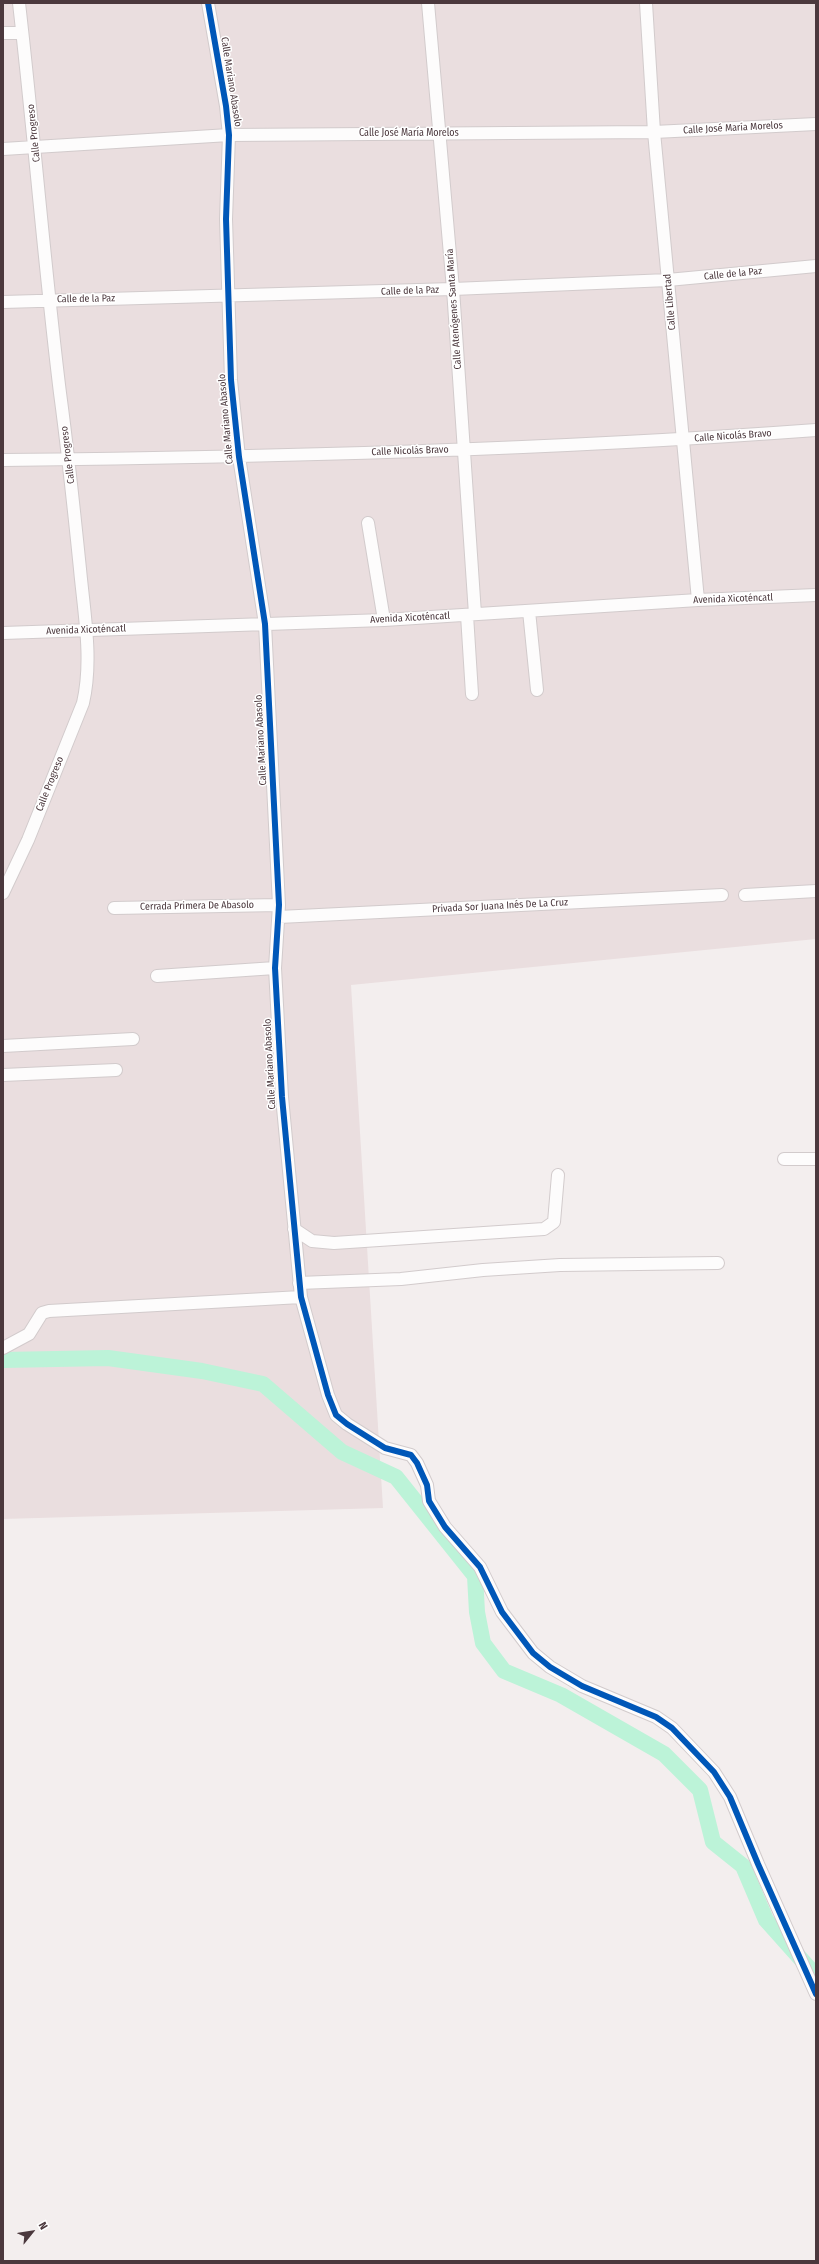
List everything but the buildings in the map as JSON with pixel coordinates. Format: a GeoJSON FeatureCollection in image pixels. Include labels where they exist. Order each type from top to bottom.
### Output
{"type":"FeatureCollection","features":[{"type":"Feature","properties":{"kind":"street","name":"Calle Progreso"},"geometry":{"type":"LineString","coordinates":[[3,893],[28,840],[83,703],[88,682],[86,630],[69,460],[49,300],[36,148],[19,3]]}},
{"type":"Feature","properties":{"kind":"street","name":"Calle Mariano Abasolo"},"geometry":{"type":"LineString","coordinates":[[208,3],[226,106],[229,135],[226,219],[231,380],[239,457],[265,624],[279,911],[275,968],[282,1097],[301,1297],[328,1395],[336,1415],[347,1424],[385,1448],[405,1452],[417,1463],[427,1485],[429,1501],[445,1527],[480,1567],[502,1612],[533,1653],[550,1667],[582,1686],[656,1717],[672,1728],[714,1772],[730,1797],[816,1994]]}},
{"type":"Feature","properties":{"kind":"street","name":"Calle Atenógenes Santa María"},"geometry":{"type":"LineString","coordinates":[[428,3],[453,289],[464,449],[471,615],[472,694]]}},
{"type":"Feature","properties":{"kind":"street","name":"Calle Libertad"},"geometry":{"type":"LineString","coordinates":[[646,3],[654,132],[698,600]]}},
{"type":"Feature","properties":{"kind":"street"},"geometry":{"type":"LineString","coordinates":[[3,33],[22,33]]}},
{"type":"Feature","properties":{"kind":"street","name":"Calle José María Morelos"},"geometry":{"type":"LineString","coordinates":[[3,149],[229,135],[654,132],[816,124]]}},
{"type":"Feature","properties":{"kind":"street","name":"Calle de la Paz"},"geometry":{"type":"LineString","coordinates":[[3,302],[453,289],[668,280],[816,266]]}},
{"type":"Feature","properties":{"kind":"street","name":"Calle Nicolás Bravo"},"geometry":{"type":"LineString","coordinates":[[3,460],[239,457],[464,449],[683,440],[816,430]]}},
{"type":"Feature","properties":{"kind":"street"},"geometry":{"type":"LineString","coordinates":[[368,523],[384,620]]}},
{"type":"Feature","properties":{"kind":"street","name":"Avenida Xicoténcatl"},"geometry":{"type":"LineString","coordinates":[[3,633],[384,620],[698,600],[816,595]]}},
{"type":"Feature","properties":{"kind":"street"},"geometry":{"type":"LineString","coordinates":[[528,611],[537,690]]}},
{"type":"Feature","properties":{"kind":"street"},"geometry":{"type":"LineString","coordinates":[[745,896],[816,891]]}},
{"type":"Feature","properties":{"kind":"street","name":"Privada Sor Juana Inés De La Cruz"},"geometry":{"type":"LineString","coordinates":[[279,911],[722,895]]}},
{"type":"Feature","properties":{"kind":"street","name":"Cerrada Primera De Abasolo"},"geometry":{"type":"LineString","coordinates":[[114,908],[279,911]]}},
{"type":"Feature","properties":{"kind":"street"},"geometry":{"type":"LineString","coordinates":[[157,976],[275,968]]}},
{"type":"Feature","properties":{"kind":"street"},"geometry":{"type":"LineString","coordinates":[[3,1046],[133,1039]]}},
{"type":"Feature","properties":{"kind":"street"},"geometry":{"type":"LineString","coordinates":[[3,1076],[116,1070]]}},
{"type":"Feature","properties":{"kind":"street"},"geometry":{"type":"LineString","coordinates":[[784,1159],[816,1159]]}},
{"type":"Feature","properties":{"kind":"street"},"geometry":{"type":"LineString","coordinates":[[294,1229],[312,1241],[334,1243],[544,1229],[554,1222],[558,1175]]}},
{"type":"Feature","properties":{"kind":"street"},"geometry":{"type":"LineString","coordinates":[[299,1283],[401,1279],[483,1270],[560,1265],[718,1263]]}},
{"type":"Feature","properties":{"kind":"street"},"geometry":{"type":"LineString","coordinates":[[3,1348],[29,1334],[42,1313],[49,1311],[301,1297]]}},
{"type":"Feature","properties":{"kind":"shaded area"},"geometry":{"type":"Polygon","coordinates":[[[3,3],[816,3],[816,939],[351,985],[383,1508],[3,1519],[3,3]]]}},
{"type":"Feature","properties":{"kind":"waterway"},"geometry":{"type":"LineString","coordinates":[[3,1360],[108,1358],[202,1371],[263,1384],[342,1452],[396,1477],[475,1576],[477,1612],[483,1643],[504,1671],[561,1695],[664,1754],[700,1790],[713,1842],[743,1866],[766,1920],[816,1976]]}},
{"type":"Feature","properties":{"kind":"cycle path"},"geometry":{"type":"LineString","coordinates":[[208,3],[226,106],[229,135],[226,219],[231,380],[239,457],[265,624],[279,905],[275,968],[282,1097],[301,1297],[328,1395],[336,1415],[347,1424],[385,1448],[411,1455],[417,1463],[427,1485],[429,1501],[445,1527],[480,1567],[502,1612],[533,1653],[550,1667],[582,1686],[656,1717],[672,1728],[714,1772],[730,1797],[816,1994]]}}]}
